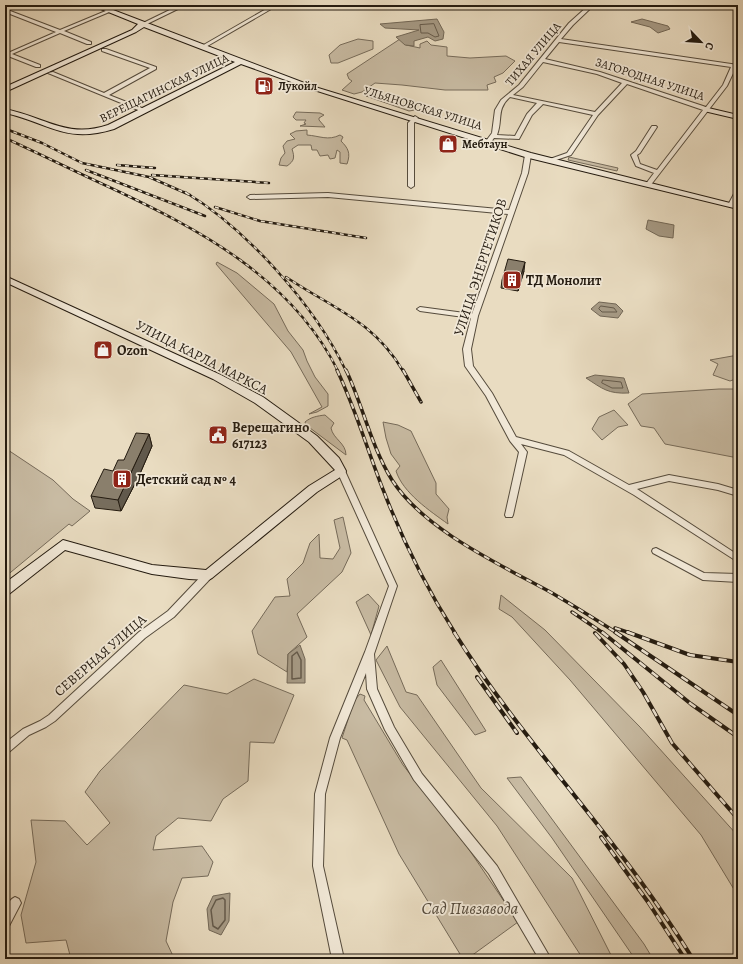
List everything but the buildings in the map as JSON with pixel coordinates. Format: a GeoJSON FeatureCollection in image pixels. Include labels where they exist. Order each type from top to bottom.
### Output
{"type":"FeatureCollection","features":[{"type":"Feature","properties":{"kind":"main road"},"geometry":{"type":"LineString","coordinates":[[94,5],[143,24]]}},
{"type":"Feature","properties":{"kind":"main road"},"geometry":{"type":"LineString","coordinates":[[5,90],[134,31],[143,24]]}},
{"type":"Feature","properties":{"kind":"main road","name":"УЛЬЯНОВСКАЯ УЛИЦА"},"geometry":{"type":"LineString","coordinates":[[143,24],[313,88],[492,139],[528,155],[734,206]]}},
{"type":"Feature","properties":{"kind":"main road","name":"ВЕРЕЩАГИНСКАЯ УЛИЦА"},"geometry":{"type":"LineString","coordinates":[[5,111],[27,116],[69,132],[88,135],[102,131],[144,111],[241,62]]}},
{"type":"Feature","properties":{"kind":"main road","name":"ЗАГОРОДНАЯ УЛИЦА"},"geometry":{"type":"LineString","coordinates":[[707,109],[738,117]]}},
{"type":"Feature","properties":{"kind":"main road","name":"УЛИЦА КАРЛА МАРКСА"},"geometry":{"type":"LineString","coordinates":[[5,279],[217,377],[252,396],[313,439],[330,455],[341,471]]}},
{"type":"Feature","properties":{"kind":"main road","name":"СЕВЕРНАЯ УЛИЦА"},"geometry":{"type":"LineString","coordinates":[[208,575],[312,489],[341,471]]}},
{"type":"Feature","properties":{"kind":"main road"},"geometry":{"type":"LineString","coordinates":[[5,590],[63,545],[141,568],[191,575],[208,575]]}},
{"type":"Feature","properties":{"kind":"street"},"geometry":{"type":"LineString","coordinates":[[5,8],[11,5]]}},
{"type":"Feature","properties":{"kind":"street"},"geometry":{"type":"LineString","coordinates":[[6,55],[124,5]]}},
{"type":"Feature","properties":{"kind":"street"},"geometry":{"type":"LineString","coordinates":[[143,24],[184,5]]}},
{"type":"Feature","properties":{"kind":"street"},"geometry":{"type":"LineString","coordinates":[[202,47],[276,5]]}},
{"type":"Feature","properties":{"kind":"street","name":"ТИХАЯ УЛИЦА"},"geometry":{"type":"LineString","coordinates":[[492,139],[498,110],[503,101],[511,96],[571,24],[592,5]]}},
{"type":"Feature","properties":{"kind":"street"},"geometry":{"type":"LineString","coordinates":[[728,5],[738,11]]}},
{"type":"Feature","properties":{"kind":"street"},"geometry":{"type":"LineString","coordinates":[[5,8],[89,43]]}},
{"type":"Feature","properties":{"kind":"street"},"geometry":{"type":"LineString","coordinates":[[134,31],[155,28]]}},
{"type":"Feature","properties":{"kind":"street"},"geometry":{"type":"LineString","coordinates":[[558,40],[736,66],[725,85],[648,185]]}},
{"type":"Feature","properties":{"kind":"street"},"geometry":{"type":"LineString","coordinates":[[104,50],[154,68],[106,94]]}},
{"type":"Feature","properties":{"kind":"street"},"geometry":{"type":"LineString","coordinates":[[6,55],[25,60],[38,66]]}},
{"type":"Feature","properties":{"kind":"street","name":"ЗАГОРОДНАЯ УЛИЦА"},"geometry":{"type":"LineString","coordinates":[[541,60],[598,73],[707,109]]}},
{"type":"Feature","properties":{"kind":"street"},"geometry":{"type":"LineString","coordinates":[[51,73],[106,94],[144,111]]}},
{"type":"Feature","properties":{"kind":"street"},"geometry":{"type":"LineString","coordinates":[[550,160],[569,154],[596,114],[625,83]]}},
{"type":"Feature","properties":{"kind":"street"},"geometry":{"type":"LineString","coordinates":[[511,96],[596,114]]}},
{"type":"Feature","properties":{"kind":"street"},"geometry":{"type":"LineString","coordinates":[[492,139],[517,138],[528,117],[536,106],[541,103]]}},
{"type":"Feature","properties":{"kind":"street"},"geometry":{"type":"LineString","coordinates":[[411,186],[411,123],[415,118]]}},
{"type":"Feature","properties":{"kind":"street"},"geometry":{"type":"LineString","coordinates":[[654,127],[638,152],[634,155],[638,165],[657,172]]}},
{"type":"Feature","properties":{"kind":"street","name":"УЛИЦА ЭНЕРГЕТИКОВ"},"geometry":{"type":"LineString","coordinates":[[509,515],[523,452],[513,439],[489,395],[469,366],[467,349],[475,316],[525,173],[528,155]]}},
{"type":"Feature","properties":{"kind":"street"},"geometry":{"type":"LineString","coordinates":[[734,206],[738,192]]}},
{"type":"Feature","properties":{"kind":"street"},"geometry":{"type":"LineString","coordinates":[[250,197],[328,195],[511,212]]}},
{"type":"Feature","properties":{"kind":"street"},"geometry":{"type":"LineString","coordinates":[[420,309],[475,316]]}},
{"type":"Feature","properties":{"kind":"street"},"geometry":{"type":"LineString","coordinates":[[513,439],[566,453],[628,488],[738,559]]}},
{"type":"Feature","properties":{"kind":"street","name":"УЛИЦА КАРЛА МАРКСА"},"geometry":{"type":"LineString","coordinates":[[341,471],[393,586],[370,652]]}},
{"type":"Feature","properties":{"kind":"street"},"geometry":{"type":"LineString","coordinates":[[628,488],[670,478],[718,486],[738,493]]}},
{"type":"Feature","properties":{"kind":"street"},"geometry":{"type":"LineString","coordinates":[[656,551],[704,576],[738,578]]}},
{"type":"Feature","properties":{"kind":"street","name":"СЕВЕРНАЯ УЛИЦА"},"geometry":{"type":"LineString","coordinates":[[5,749],[26,732],[52,718],[142,635],[171,614],[208,575]]}},
{"type":"Feature","properties":{"kind":"street"},"geometry":{"type":"LineString","coordinates":[[338,959],[318,866],[320,794],[335,738],[370,652]]}},
{"type":"Feature","properties":{"kind":"street"},"geometry":{"type":"LineString","coordinates":[[370,652],[372,688],[390,730],[418,777],[493,870],[545,959]]}},
{"type":"Feature","properties":{"kind":"street"},"geometry":{"type":"LineString","coordinates":[[5,922],[15,903]]}},
{"type":"Feature","properties":{"kind":"green space"},"geometry":{"type":"Polygon","coordinates":[[[358,39],[373,41],[373,49],[338,63],[331,63],[329,55],[340,45],[358,39]]]}},
{"type":"Feature","properties":{"kind":"green space"},"geometry":{"type":"Polygon","coordinates":[[[400,39],[406,45],[420,48],[420,44],[427,41],[431,45],[447,47],[447,56],[470,58],[506,56],[515,61],[503,73],[494,77],[496,82],[487,85],[488,90],[445,90],[375,83],[362,92],[354,94],[342,90],[352,81],[349,79],[347,74],[400,39]]]}},
{"type":"Feature","properties":{"kind":"green space"},"geometry":{"type":"Polygon","coordinates":[[[366,96],[376,96],[415,110],[409,111],[366,96]]]}},
{"type":"Feature","properties":{"kind":"green space"},"geometry":{"type":"Polygon","coordinates":[[[296,112],[320,113],[324,115],[319,118],[319,120],[325,127],[300,126],[306,124],[304,123],[306,120],[296,120],[293,117],[296,112]]]}},
{"type":"Feature","properties":{"kind":"green space"},"geometry":{"type":"Polygon","coordinates":[[[307,130],[307,135],[332,138],[340,135],[343,137],[341,141],[347,148],[349,154],[347,164],[340,163],[340,152],[337,150],[335,158],[330,159],[328,155],[320,156],[317,150],[312,150],[311,145],[298,145],[292,149],[294,157],[291,162],[287,166],[279,165],[281,158],[285,153],[283,146],[287,141],[295,139],[290,134],[296,131],[307,130]]]}},
{"type":"Feature","properties":{"kind":"green space"},"geometry":{"type":"Polygon","coordinates":[[[569,157],[618,168],[617,171],[568,160],[569,157]]]}},
{"type":"Feature","properties":{"kind":"green space"},"geometry":{"type":"Polygon","coordinates":[[[217,262],[237,273],[274,304],[288,331],[303,350],[315,377],[328,394],[328,406],[317,412],[309,414],[322,407],[291,352],[216,264],[217,262]]]}},
{"type":"Feature","properties":{"kind":"green space"},"geometry":{"type":"Polygon","coordinates":[[[738,355],[738,378],[730,381],[713,375],[718,364],[710,360],[738,355]]]}},
{"type":"Feature","properties":{"kind":"green space"},"geometry":{"type":"Polygon","coordinates":[[[738,389],[738,458],[665,444],[654,428],[641,426],[628,404],[642,394],[738,389]]]}},
{"type":"Feature","properties":{"kind":"green space"},"geometry":{"type":"Polygon","coordinates":[[[614,410],[628,425],[618,427],[602,440],[592,429],[599,417],[614,410]]]}},
{"type":"Feature","properties":{"kind":"green space"},"geometry":{"type":"Polygon","coordinates":[[[325,415],[334,423],[331,428],[332,432],[344,447],[346,455],[306,425],[305,422],[310,419],[325,415]]]}},
{"type":"Feature","properties":{"kind":"green space"},"geometry":{"type":"Polygon","coordinates":[[[383,422],[398,425],[411,431],[436,483],[436,494],[449,509],[447,517],[448,524],[418,501],[405,487],[396,471],[400,466],[391,454],[383,422]]]}},
{"type":"Feature","properties":{"kind":"green space"},"geometry":{"type":"Polygon","coordinates":[[[5,448],[53,480],[73,499],[90,511],[72,526],[69,524],[5,577],[5,448]]]}},
{"type":"Feature","properties":{"kind":"green space"},"geometry":{"type":"Polygon","coordinates":[[[343,517],[351,553],[342,572],[297,614],[307,637],[288,654],[287,672],[258,654],[252,631],[275,597],[290,596],[287,579],[303,563],[310,543],[319,534],[320,558],[333,559],[340,548],[334,520],[343,517]]]}},
{"type":"Feature","properties":{"kind":"green space"},"geometry":{"type":"Polygon","coordinates":[[[368,594],[379,606],[371,635],[356,602],[368,594]]]}},
{"type":"Feature","properties":{"kind":"green space"},"geometry":{"type":"Polygon","coordinates":[[[501,595],[545,630],[640,727],[738,836],[738,896],[701,835],[570,680],[512,617],[499,609],[501,595]]]}},
{"type":"Feature","properties":{"kind":"green space"},"geometry":{"type":"Polygon","coordinates":[[[387,646],[406,692],[417,695],[481,788],[572,878],[613,959],[583,959],[497,826],[400,707],[376,660],[387,646]]]}},
{"type":"Feature","properties":{"kind":"green space"},"geometry":{"type":"Polygon","coordinates":[[[441,660],[486,731],[475,735],[437,685],[433,667],[441,660]]]}},
{"type":"Feature","properties":{"kind":"green space"},"geometry":{"type":"Polygon","coordinates":[[[254,679],[294,695],[274,743],[250,742],[248,781],[223,799],[211,821],[178,818],[156,836],[153,850],[202,846],[213,862],[208,876],[182,878],[173,902],[166,941],[173,956],[172,959],[71,959],[66,940],[26,943],[21,915],[36,862],[31,820],[65,821],[87,845],[110,823],[85,792],[100,771],[184,685],[227,694],[254,679]]]}},
{"type":"Feature","properties":{"kind":"green space","name":"Сад Пивзавода"},"geometry":{"type":"Polygon","coordinates":[[[360,694],[365,696],[364,700],[403,765],[468,848],[518,922],[467,959],[463,959],[399,854],[347,740],[342,738],[354,701],[360,694]]]}},
{"type":"Feature","properties":{"kind":"green space"},"geometry":{"type":"Polygon","coordinates":[[[521,777],[644,944],[653,959],[635,959],[552,838],[507,778],[521,777]]]}},
{"type":"Feature","properties":{"kind":"water"},"geometry":{"type":"Polygon","coordinates":[[[437,19],[444,32],[443,39],[435,41],[428,37],[414,41],[414,46],[405,45],[396,37],[419,30],[385,28],[380,24],[437,19]]]}},
{"type":"Feature","properties":{"kind":"water"},"geometry":{"type":"Polygon","coordinates":[[[642,19],[668,26],[670,29],[658,33],[650,27],[631,22],[642,19]]]}},
{"type":"Feature","properties":{"kind":"water"},"geometry":{"type":"Polygon","coordinates":[[[648,220],[674,225],[673,238],[659,236],[646,229],[648,220]]]}},
{"type":"Feature","properties":{"kind":"water"},"geometry":{"type":"Polygon","coordinates":[[[599,302],[616,304],[623,311],[618,318],[600,316],[591,309],[599,302]]]}},
{"type":"Feature","properties":{"kind":"water"},"geometry":{"type":"Polygon","coordinates":[[[595,375],[624,378],[629,393],[611,392],[586,378],[595,375]]]}},
{"type":"Feature","properties":{"kind":"water"},"geometry":{"type":"Polygon","coordinates":[[[300,645],[305,659],[305,683],[287,683],[288,654],[300,645]]]}},
{"type":"Feature","properties":{"kind":"water"},"geometry":{"type":"Polygon","coordinates":[[[230,893],[229,921],[221,935],[209,930],[207,909],[213,896],[230,893]]]}},
{"type":"Feature","properties":{"kind":"railway"},"geometry":{"type":"LineString","coordinates":[[6,129],[42,143],[82,163],[149,177],[188,194]]}},
{"type":"Feature","properties":{"kind":"railway"},"geometry":{"type":"LineString","coordinates":[[5,138],[176,220],[209,239],[240,260],[269,283],[295,309],[319,338],[338,371]]}},
{"type":"Feature","properties":{"kind":"railway"},"geometry":{"type":"LineString","coordinates":[[117,165],[155,168]]}},
{"type":"Feature","properties":{"kind":"railway"},"geometry":{"type":"LineString","coordinates":[[86,170],[205,216]]}},
{"type":"Feature","properties":{"kind":"railway"},"geometry":{"type":"LineString","coordinates":[[152,175],[269,183]]}},
{"type":"Feature","properties":{"kind":"railway"},"geometry":{"type":"LineString","coordinates":[[188,194],[232,226],[277,271],[316,321],[333,346],[346,371]]}},
{"type":"Feature","properties":{"kind":"railway"},"geometry":{"type":"LineString","coordinates":[[215,207],[260,221],[366,238]]}},
{"type":"Feature","properties":{"kind":"railway"},"geometry":{"type":"LineString","coordinates":[[286,277],[350,316],[365,327],[379,339],[403,371]]}},
{"type":"Feature","properties":{"kind":"railway"},"geometry":{"type":"LineString","coordinates":[[337,370],[350,400],[399,529],[425,582],[455,633]]}},
{"type":"Feature","properties":{"kind":"railway"},"geometry":{"type":"LineString","coordinates":[[346,370],[378,454],[392,480],[406,498],[423,515],[465,545],[552,593],[617,633]]}},
{"type":"Feature","properties":{"kind":"railway"},"geometry":{"type":"LineString","coordinates":[[403,370],[421,402]]}},
{"type":"Feature","properties":{"kind":"railway"},"geometry":{"type":"LineString","coordinates":[[572,612],[603,633]]}},
{"type":"Feature","properties":{"kind":"railway"},"geometry":{"type":"LineString","coordinates":[[615,628],[627,632]]}},
{"type":"Feature","properties":{"kind":"railway"},"geometry":{"type":"LineString","coordinates":[[454,632],[475,664],[521,727],[639,879],[693,959]]}},
{"type":"Feature","properties":{"kind":"railway"},"geometry":{"type":"LineString","coordinates":[[602,632],[691,704],[738,737]]}},
{"type":"Feature","properties":{"kind":"railway"},"geometry":{"type":"LineString","coordinates":[[615,632],[738,715]]}},
{"type":"Feature","properties":{"kind":"railway"},"geometry":{"type":"LineString","coordinates":[[627,632],[690,655],[738,662]]}},
{"type":"Feature","properties":{"kind":"railway"},"geometry":{"type":"LineString","coordinates":[[595,633],[624,664],[643,692],[672,743],[738,819]]}},
{"type":"Feature","properties":{"kind":"railway"},"geometry":{"type":"LineString","coordinates":[[477,677],[517,733]]}},
{"type":"Feature","properties":{"kind":"railway"},"geometry":{"type":"LineString","coordinates":[[601,837],[648,902],[685,959]]}},
{"type":"Feature","properties":{"kind":"place","name":"Лукойл"},"geometry":{"type":"Point","coordinates":[264,86]}},
{"type":"Feature","properties":{"kind":"place","name":"Мебтаун"},"geometry":{"type":"Point","coordinates":[448,144]}},
{"type":"Feature","properties":{"kind":"place","name":"ТД Монолит"},"geometry":{"type":"Point","coordinates":[512,280]}},
{"type":"Feature","properties":{"kind":"place","name":"Ozon"},"geometry":{"type":"Point","coordinates":[103,350]}},
{"type":"Feature","properties":{"kind":"place","name":"Верещагино 617123"},"geometry":{"type":"Point","coordinates":[218,435]}},
{"type":"Feature","properties":{"kind":"place","name":"Детский сад № 4"},"geometry":{"type":"Point","coordinates":[122,479]}}]}
